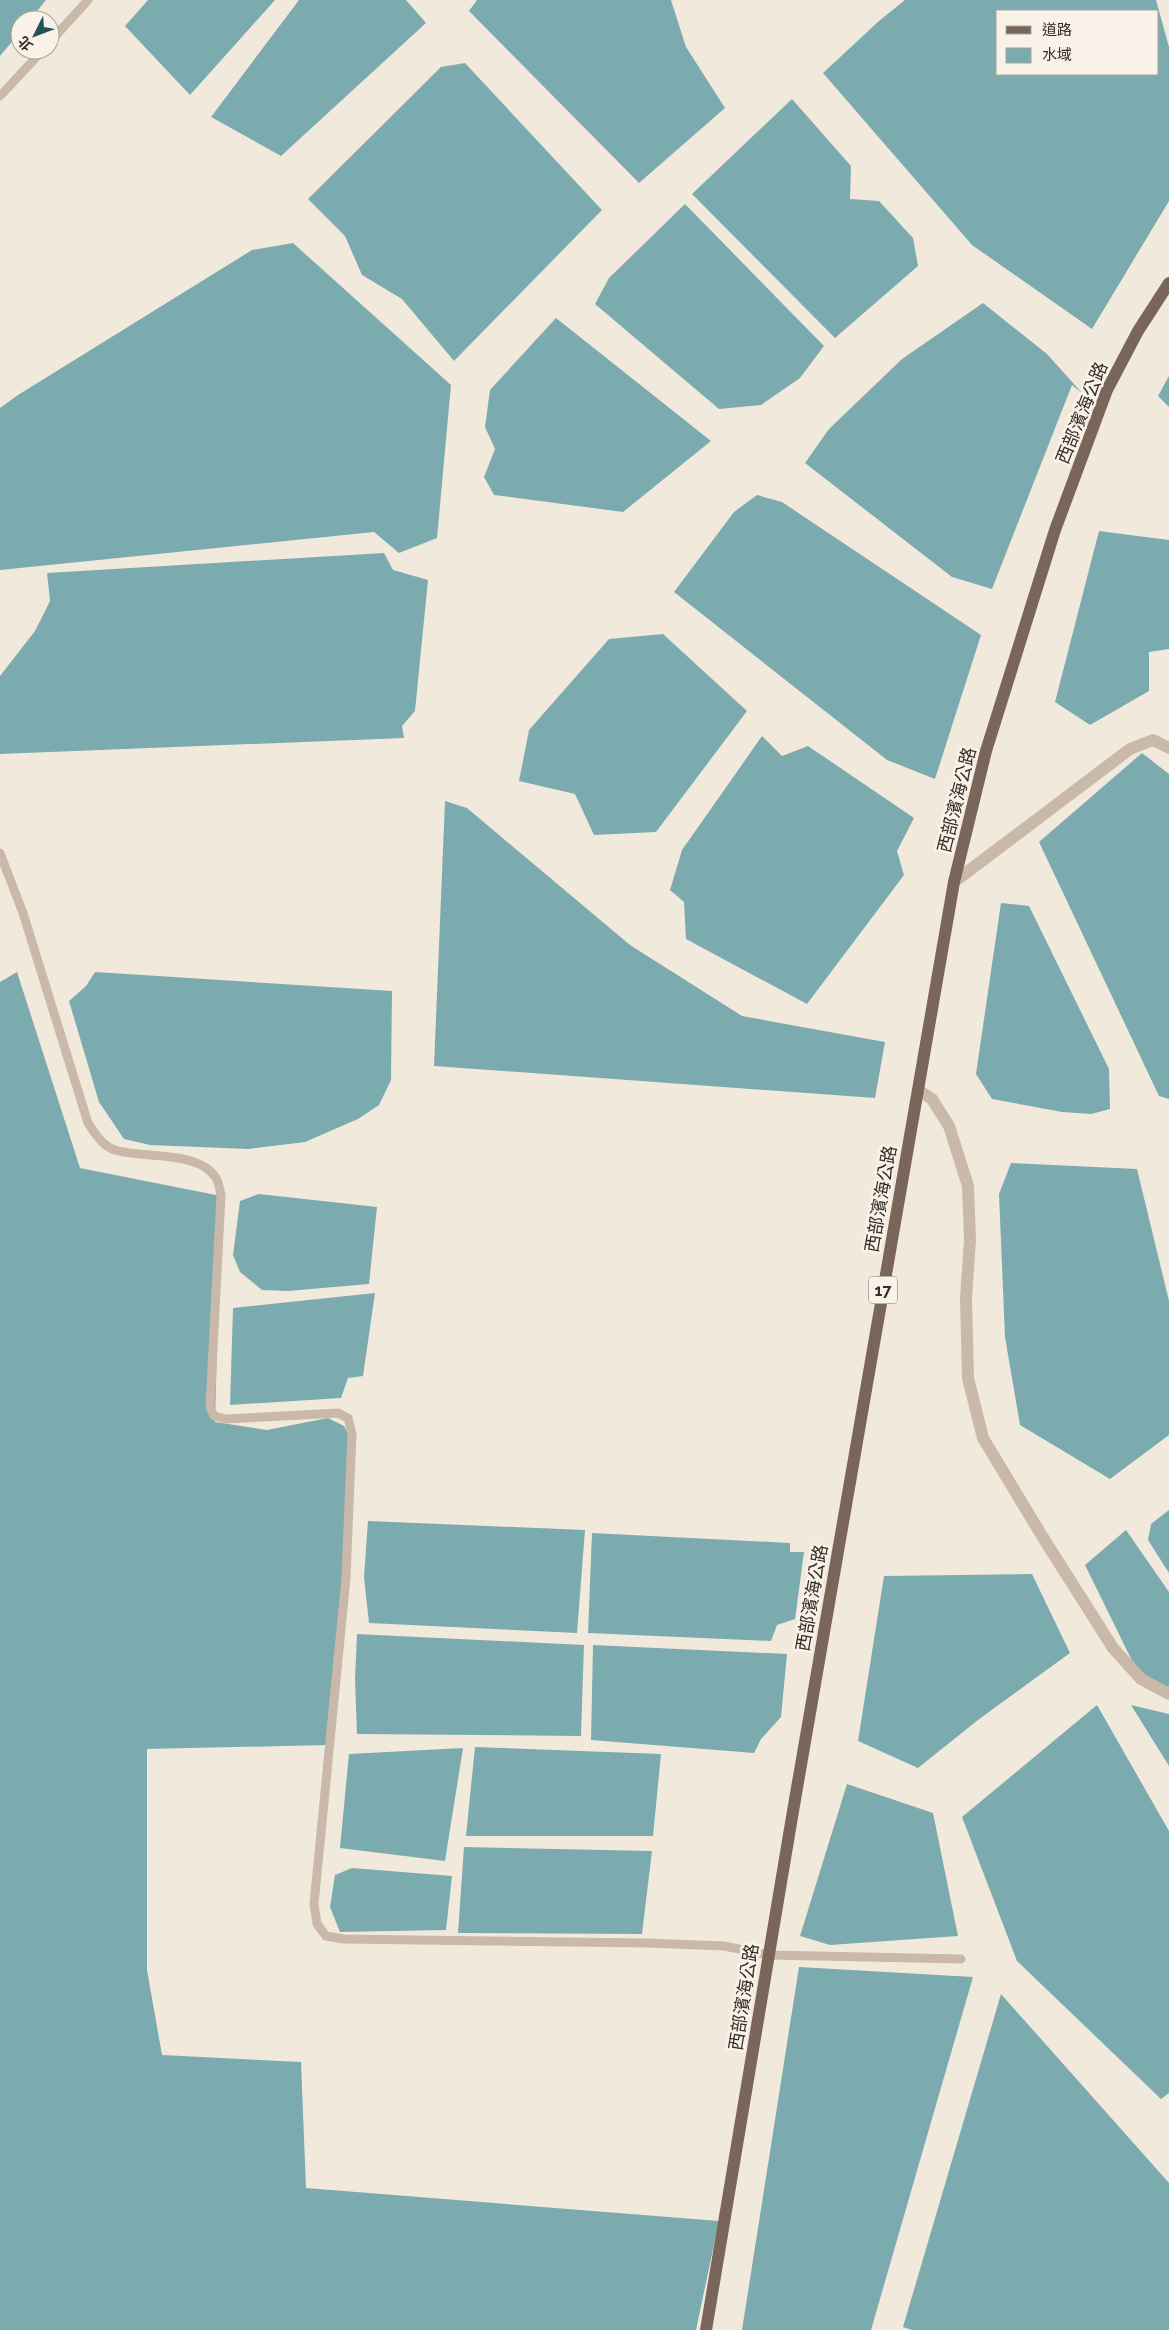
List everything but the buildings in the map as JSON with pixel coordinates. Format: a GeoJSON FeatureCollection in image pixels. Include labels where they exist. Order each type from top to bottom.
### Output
{"type":"FeatureCollection","features":[{"type":"Feature","properties":{"kind":"main road","name":"西部濱海公路"},"geometry":{"type":"LineString","coordinates":[[706,2330],[954,882],[986,751],[1055,530],[1107,390],[1138,331],[1169,283]]}},
{"type":"Feature","properties":{"kind":"street"},"geometry":{"type":"LineString","coordinates":[[954,882],[1130,749],[1153,740],[1169,748]]}},
{"type":"Feature","properties":{"kind":"street"},"geometry":{"type":"LineString","coordinates":[[918,1090],[932,1100],[948,1126],[968,1186],[970,1240],[966,1298],[968,1378],[984,1438],[1042,1536],[1113,1648],[1141,1680],[1169,1694]]}},
{"type":"Feature","properties":{"kind":"lane"},"geometry":{"type":"LineString","coordinates":[[60,31],[88,0]]}},
{"type":"Feature","properties":{"kind":"lane"},"geometry":{"type":"LineString","coordinates":[[0,96],[34,60]]}},
{"type":"Feature","properties":{"kind":"lane"},"geometry":{"type":"LineString","coordinates":[[0,852],[23,913],[88,1123],[98,1139],[114,1150],[198,1162],[210,1170],[218,1180],[221,1196],[210,1407],[214,1416],[226,1419],[338,1413],[348,1418],[352,1434],[346,1578],[314,1904],[317,1924],[326,1936],[344,1939],[648,1942],[724,1946],[769,1955],[960,1959]]}},
{"type":"Feature","properties":{"kind":"water"},"geometry":{"type":"Polygon","coordinates":[[[0,0],[46,0],[38,10],[10,10],[10,44],[0,56],[0,0]]]}},
{"type":"Feature","properties":{"kind":"water"},"geometry":{"type":"Polygon","coordinates":[[[148,0],[275,0],[190,95],[125,26],[148,0]]]}},
{"type":"Feature","properties":{"kind":"water"},"geometry":{"type":"Polygon","coordinates":[[[299,0],[406,0],[426,23],[281,156],[211,117],[299,0]]]}},
{"type":"Feature","properties":{"kind":"water"},"geometry":{"type":"Polygon","coordinates":[[[477,0],[671,0],[686,47],[725,108],[639,183],[469,11],[477,0]]]}},
{"type":"Feature","properties":{"kind":"water"},"geometry":{"type":"Polygon","coordinates":[[[905,0],[1156,0],[1159,10],[996,10],[996,75],[1159,75],[1159,11],[1169,47],[1169,201],[1092,329],[972,245],[823,73],[879,21],[905,0]]]}},
{"type":"Feature","properties":{"kind":"water"},"geometry":{"type":"Polygon","coordinates":[[[465,63],[602,210],[454,361],[402,299],[362,275],[345,236],[308,199],[441,67],[465,63]]]}},
{"type":"Feature","properties":{"kind":"water"},"geometry":{"type":"Polygon","coordinates":[[[792,99],[851,166],[850,199],[879,201],[913,238],[918,266],[835,338],[692,194],[792,99]]]}},
{"type":"Feature","properties":{"kind":"water"},"geometry":{"type":"Polygon","coordinates":[[[685,204],[824,346],[800,378],[761,405],[719,409],[595,304],[609,278],[685,204]]]}},
{"type":"Feature","properties":{"kind":"water"},"geometry":{"type":"Polygon","coordinates":[[[293,243],[451,385],[437,538],[399,553],[374,532],[0,570],[0,408],[252,250],[293,243]]]}},
{"type":"Feature","properties":{"kind":"water"},"geometry":{"type":"Polygon","coordinates":[[[983,303],[1047,354],[1082,393],[1072,385],[992,589],[952,577],[805,463],[829,429],[902,359],[983,303]]]}},
{"type":"Feature","properties":{"kind":"water"},"geometry":{"type":"Polygon","coordinates":[[[556,318],[711,441],[623,512],[494,495],[484,477],[495,449],[485,427],[490,390],[556,318]]]}},
{"type":"Feature","properties":{"kind":"water"},"geometry":{"type":"Polygon","coordinates":[[[1169,376],[1169,407],[1158,396],[1169,376]]]}},
{"type":"Feature","properties":{"kind":"water"},"geometry":{"type":"Polygon","coordinates":[[[757,495],[782,502],[981,635],[935,779],[887,760],[674,592],[734,512],[757,495]]]}},
{"type":"Feature","properties":{"kind":"water"},"geometry":{"type":"Polygon","coordinates":[[[1099,531],[1169,540],[1169,649],[1149,652],[1149,691],[1090,725],[1055,702],[1099,531]]]}},
{"type":"Feature","properties":{"kind":"water"},"geometry":{"type":"Polygon","coordinates":[[[384,553],[393,570],[428,580],[415,711],[402,726],[404,738],[0,754],[0,676],[35,631],[50,601],[47,573],[384,553]]]}},
{"type":"Feature","properties":{"kind":"water"},"geometry":{"type":"Polygon","coordinates":[[[663,634],[747,711],[656,832],[594,835],[575,794],[519,781],[529,730],[609,639],[663,634]]]}},
{"type":"Feature","properties":{"kind":"water"},"geometry":{"type":"Polygon","coordinates":[[[762,736],[782,756],[808,746],[914,818],[897,851],[904,875],[807,1004],[686,939],[684,902],[670,890],[682,850],[762,736]]]}},
{"type":"Feature","properties":{"kind":"water"},"geometry":{"type":"Polygon","coordinates":[[[1142,753],[1169,774],[1169,1099],[1159,1096],[1039,842],[1142,753]]]}},
{"type":"Feature","properties":{"kind":"water"},"geometry":{"type":"Polygon","coordinates":[[[445,801],[467,808],[630,945],[742,1016],[885,1042],[875,1098],[434,1066],[445,801]]]}},
{"type":"Feature","properties":{"kind":"water"},"geometry":{"type":"Polygon","coordinates":[[[1001,903],[1029,906],[1109,1069],[1110,1109],[1091,1114],[1062,1112],[992,1099],[976,1074],[1001,903]]]}},
{"type":"Feature","properties":{"kind":"water"},"geometry":{"type":"Polygon","coordinates":[[[17,972],[80,1168],[221,1196],[215,1422],[267,1430],[328,1418],[344,1426],[355,1447],[328,1745],[147,1749],[147,1970],[162,2055],[301,2062],[306,2188],[719,2221],[696,2330],[0,2330],[0,982],[17,972]]]}},
{"type":"Feature","properties":{"kind":"water"},"geometry":{"type":"Polygon","coordinates":[[[95,972],[392,991],[391,1080],[379,1105],[358,1119],[305,1142],[248,1149],[150,1145],[124,1139],[99,1102],[69,1001],[86,986],[95,972]]]}},
{"type":"Feature","properties":{"kind":"water"},"geometry":{"type":"Polygon","coordinates":[[[1011,1163],[1137,1169],[1169,1301],[1169,1435],[1110,1479],[1020,1425],[1005,1337],[999,1194],[1011,1163]]]}},
{"type":"Feature","properties":{"kind":"water"},"geometry":{"type":"Polygon","coordinates":[[[259,1194],[377,1207],[369,1284],[288,1291],[262,1290],[240,1272],[233,1255],[240,1201],[259,1194]]]}},
{"type":"Feature","properties":{"kind":"water"},"geometry":{"type":"Polygon","coordinates":[[[375,1293],[363,1376],[348,1378],[341,1398],[230,1405],[233,1308],[375,1293]]]}},
{"type":"Feature","properties":{"kind":"water"},"geometry":{"type":"Polygon","coordinates":[[[1169,1510],[1169,1573],[1148,1540],[1151,1524],[1169,1510]]]}},
{"type":"Feature","properties":{"kind":"water"},"geometry":{"type":"Polygon","coordinates":[[[368,1521],[585,1530],[577,1633],[369,1623],[364,1577],[368,1521]]]}},
{"type":"Feature","properties":{"kind":"water"},"geometry":{"type":"Polygon","coordinates":[[[1126,1530],[1169,1592],[1169,1687],[1141,1679],[1085,1565],[1126,1530]]]}},
{"type":"Feature","properties":{"kind":"water"},"geometry":{"type":"Polygon","coordinates":[[[592,1533],[790,1543],[790,1552],[804,1552],[795,1619],[777,1625],[771,1641],[588,1633],[592,1533]]]}},
{"type":"Feature","properties":{"kind":"water"},"geometry":{"type":"Polygon","coordinates":[[[1032,1574],[1070,1653],[978,1720],[918,1768],[858,1741],[884,1576],[1032,1574]]]}},
{"type":"Feature","properties":{"kind":"water"},"geometry":{"type":"Polygon","coordinates":[[[357,1634],[584,1645],[581,1736],[357,1734],[355,1679],[357,1634]]]}},
{"type":"Feature","properties":{"kind":"water"},"geometry":{"type":"Polygon","coordinates":[[[593,1645],[787,1654],[781,1717],[761,1739],[754,1753],[591,1740],[593,1645]]]}},
{"type":"Feature","properties":{"kind":"water"},"geometry":{"type":"Polygon","coordinates":[[[1097,1705],[1169,1831],[1169,2093],[1161,2099],[1017,1961],[962,1817],[1097,1705]]]}},
{"type":"Feature","properties":{"kind":"water"},"geometry":{"type":"Polygon","coordinates":[[[1131,1705],[1169,1714],[1169,1766],[1131,1705]]]}},
{"type":"Feature","properties":{"kind":"water"},"geometry":{"type":"Polygon","coordinates":[[[475,1747],[661,1754],[653,1836],[466,1836],[475,1747]]]}},
{"type":"Feature","properties":{"kind":"water"},"geometry":{"type":"Polygon","coordinates":[[[463,1748],[445,1861],[340,1848],[349,1754],[463,1748]]]}},
{"type":"Feature","properties":{"kind":"water"},"geometry":{"type":"Polygon","coordinates":[[[847,1784],[933,1813],[958,1936],[830,1945],[800,1936],[847,1784]]]}},
{"type":"Feature","properties":{"kind":"water"},"geometry":{"type":"Polygon","coordinates":[[[464,1847],[652,1851],[642,1934],[458,1933],[464,1847]]]}},
{"type":"Feature","properties":{"kind":"water"},"geometry":{"type":"Polygon","coordinates":[[[352,1868],[452,1876],[446,1930],[340,1932],[330,1907],[335,1875],[352,1868]]]}},
{"type":"Feature","properties":{"kind":"water"},"geometry":{"type":"Polygon","coordinates":[[[799,1967],[973,1977],[871,2330],[742,2330],[799,1967]]]}},
{"type":"Feature","properties":{"kind":"water"},"geometry":{"type":"Polygon","coordinates":[[[1001,1994],[1169,2183],[1169,2330],[912,2330],[903,2327],[1001,1994]]]}}]}
